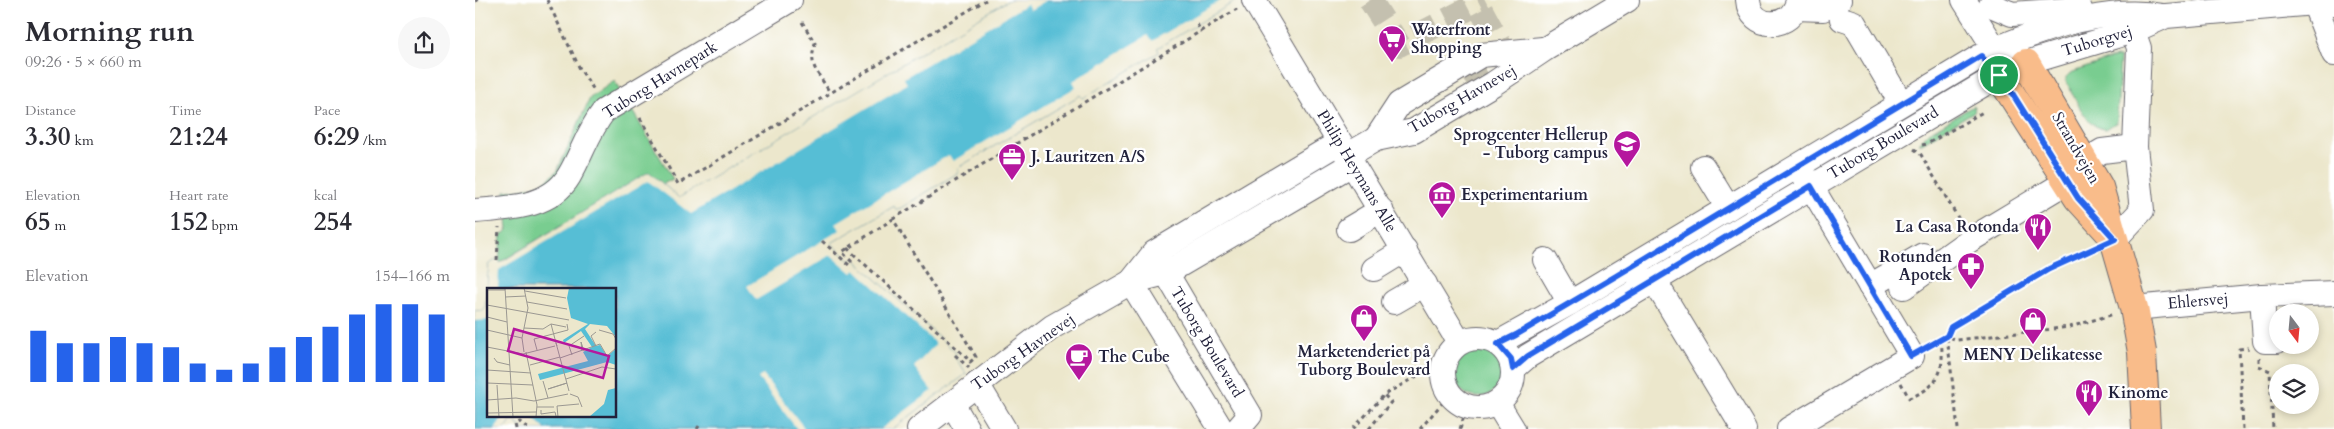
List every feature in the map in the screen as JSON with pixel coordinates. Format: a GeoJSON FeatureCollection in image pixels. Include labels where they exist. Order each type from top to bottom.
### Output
{"type":"FeatureCollection","features":[{"type":"Feature","properties":{"kind":"main road","name":"Strandvejen"},"geometry":{"type":"LineString","coordinates":[[2003,57],[2076,171],[2078,198],[2115,239],[2134,308],[2142,352],[2146,429]]}},
{"type":"Feature","properties":{"kind":"street","name":"Tuborg Havnepark"},"geometry":{"type":"LineString","coordinates":[[475,211],[522,207],[541,200],[557,190],[568,177],[593,124],[604,111],[790,0]]}},
{"type":"Feature","properties":{"kind":"street","name":"Tuborg Havnevej"},"geometry":{"type":"LineString","coordinates":[[919,429],[1052,327],[1131,282],[1281,178],[1347,154],[1376,139],[1414,131],[1627,0]]}},
{"type":"Feature","properties":{"kind":"street"},"geometry":{"type":"LineString","coordinates":[[1748,0],[1752,12],[1757,18],[1771,24],[1786,20],[1797,4],[1823,10],[1841,9],[1854,23],[1901,103]]}},
{"type":"Feature","properties":{"kind":"street","name":"Strandvejen"},"geometry":{"type":"LineString","coordinates":[[1946,0],[2003,57]]}},
{"type":"Feature","properties":{"kind":"street"},"geometry":{"type":"LineString","coordinates":[[1964,0],[2003,57]]}},
{"type":"Feature","properties":{"kind":"street"},"geometry":{"type":"LineString","coordinates":[[2322,1],[2334,54]]}},
{"type":"Feature","properties":{"kind":"street","name":"Tuborgvej"},"geometry":{"type":"LineString","coordinates":[[2003,57],[2147,15],[2322,1]]}},
{"type":"Feature","properties":{"kind":"street","name":"Philip Heymans Alle"},"geometry":{"type":"LineString","coordinates":[[1247,3],[1347,154],[1459,342]]}},
{"type":"Feature","properties":{"kind":"street"},"geometry":{"type":"LineString","coordinates":[[1990,3],[2012,14],[2110,6],[2147,15],[2139,48],[2135,147],[2142,210],[2115,239]]}},
{"type":"Feature","properties":{"kind":"street","name":"Strandvejen"},"geometry":{"type":"LineString","coordinates":[[1990,3],[2003,57]]}},
{"type":"Feature","properties":{"kind":"street","name":"Tuborg Havnevej"},"geometry":{"type":"LineString","coordinates":[[1376,139],[1399,104],[1481,55],[1545,49]]}},
{"type":"Feature","properties":{"kind":"street","name":"Tuborg Boulevard"},"geometry":{"type":"LineString","coordinates":[[1513,369],[1528,356],[1655,280],[1805,176],[1901,103],[2003,57]]}},
{"type":"Feature","properties":{"kind":"street","name":"Tuborg Boulevard"},"geometry":{"type":"LineString","coordinates":[[1498,344],[1571,303],[1729,208],[1805,176],[2003,57]]}},
{"type":"Feature","properties":{"kind":"street"},"geometry":{"type":"LineString","coordinates":[[1376,139],[1467,85]]}},
{"type":"Feature","properties":{"kind":"street"},"geometry":{"type":"LineString","coordinates":[[1905,287],[1970,240],[2076,171],[2102,151],[2135,147]]}},
{"type":"Feature","properties":{"kind":"street","name":"Tuborg Havnevej"},"geometry":{"type":"LineString","coordinates":[[1160,263],[1293,198],[1347,154]]}},
{"type":"Feature","properties":{"kind":"street"},"geometry":{"type":"LineString","coordinates":[[1703,167],[1729,208]]}},
{"type":"Feature","properties":{"kind":"street"},"geometry":{"type":"LineString","coordinates":[[1789,429],[1911,356],[1805,176]]}},
{"type":"Feature","properties":{"kind":"street"},"geometry":{"type":"LineString","coordinates":[[1199,238],[1257,204],[1281,178]]}},
{"type":"Feature","properties":{"kind":"street"},"geometry":{"type":"LineString","coordinates":[[1257,204],[1293,198]]}},
{"type":"Feature","properties":{"kind":"street"},"geometry":{"type":"LineString","coordinates":[[1349,229],[1381,210]]}},
{"type":"Feature","properties":{"kind":"street"},"geometry":{"type":"LineString","coordinates":[[1549,330],[1614,290],[1661,249]]}},
{"type":"Feature","properties":{"kind":"street"},"geometry":{"type":"LineString","coordinates":[[1374,269],[1405,250]]}},
{"type":"Feature","properties":{"kind":"street"},"geometry":{"type":"LineString","coordinates":[[1870,286],[1923,255]]}},
{"type":"Feature","properties":{"kind":"street"},"geometry":{"type":"LineString","coordinates":[[1545,260],[1571,303]]}},
{"type":"Feature","properties":{"kind":"street","name":"Tuborg Boulevard"},"geometry":{"type":"LineString","coordinates":[[1160,263],[1250,415],[1238,429]]}},
{"type":"Feature","properties":{"kind":"street"},"geometry":{"type":"LineString","coordinates":[[1614,290],[1655,280],[1744,429]]}},
{"type":"Feature","properties":{"kind":"street","name":"Tuborg Boulevard"},"geometry":{"type":"LineString","coordinates":[[1131,282],[1221,429]]}},
{"type":"Feature","properties":{"kind":"street"},"geometry":{"type":"LineString","coordinates":[[1394,302],[1425,284]]}},
{"type":"Feature","properties":{"kind":"street","name":"Ehlersvej"},"geometry":{"type":"LineString","coordinates":[[2134,308],[2262,296],[2334,293]]}},
{"type":"Feature","properties":{"kind":"street"},"geometry":{"type":"LineString","coordinates":[[2262,296],[2265,341],[2268,344]]}},
{"type":"Feature","properties":{"kind":"street"},"geometry":{"type":"LineString","coordinates":[[1479,337],[1498,344],[1511,359],[1513,369],[1510,388],[1497,403],[1487,407],[1458,400],[1442,376],[1446,357],[1459,342],[1479,337]]}},
{"type":"Feature","properties":{"kind":"street"},"geometry":{"type":"LineString","coordinates":[[977,384],[1004,429]]}},
{"type":"Feature","properties":{"kind":"street"},"geometry":{"type":"LineString","coordinates":[[952,403],[967,429]]}},
{"type":"Feature","properties":{"kind":"street"},"geometry":{"type":"LineString","coordinates":[[1497,403],[1513,429]]}},
{"type":"Feature","properties":{"kind":"path"},"geometry":{"type":"LineString","coordinates":[[547,0],[580,69],[594,90]]}},
{"type":"Feature","properties":{"kind":"path"},"geometry":{"type":"LineString","coordinates":[[640,118],[678,184],[986,0]]}},
{"type":"Feature","properties":{"kind":"path"},"geometry":{"type":"LineString","coordinates":[[822,240],[849,265],[853,262],[842,252],[847,248],[1247,3]]}},
{"type":"Feature","properties":{"kind":"path"},"geometry":{"type":"LineString","coordinates":[[802,22],[815,42],[811,57],[813,66],[830,93]]}},
{"type":"Feature","properties":{"kind":"path"},"geometry":{"type":"LineString","coordinates":[[1197,24],[1201,32]]}},
{"type":"Feature","properties":{"kind":"path"},"geometry":{"type":"LineString","coordinates":[[1970,240],[1920,152],[1911,147],[1927,144],[1983,112]]}},
{"type":"Feature","properties":{"kind":"path"},"geometry":{"type":"LineString","coordinates":[[847,248],[970,362],[976,357],[893,219]]}},
{"type":"Feature","properties":{"kind":"path"},"geometry":{"type":"LineString","coordinates":[[497,260],[499,230]]}},
{"type":"Feature","properties":{"kind":"path"},"geometry":{"type":"LineString","coordinates":[[1958,429],[1947,336],[1951,327],[2049,269],[2115,239]]}},
{"type":"Feature","properties":{"kind":"path"},"geometry":{"type":"LineString","coordinates":[[1947,336],[1957,340],[1978,338],[2070,327],[2090,321]]}},
{"type":"Feature","properties":{"kind":"path"},"geometry":{"type":"LineString","coordinates":[[1911,356],[1947,336]]}},
{"type":"Feature","properties":{"kind":"path"},"geometry":{"type":"LineString","coordinates":[[1891,368],[1909,398],[1920,394],[1934,384],[1938,377],[1941,368],[1941,340]]}},
{"type":"Feature","properties":{"kind":"path"},"geometry":{"type":"LineString","coordinates":[[2243,429],[2239,349],[2268,344]]}},
{"type":"Feature","properties":{"kind":"path"},"geometry":{"type":"LineString","coordinates":[[955,355],[961,361],[966,357]]}},
{"type":"Feature","properties":{"kind":"path"},"geometry":{"type":"LineString","coordinates":[[2259,357],[2259,366],[2270,371],[2273,429]]}},
{"type":"Feature","properties":{"kind":"path"},"geometry":{"type":"LineString","coordinates":[[1353,429],[1384,395],[1415,377],[1443,367]]}},
{"type":"Feature","properties":{"kind":"path"},"geometry":{"type":"LineString","coordinates":[[1369,429],[1391,402],[1384,395]]}},
{"type":"Feature","properties":{"kind":"path"},"geometry":{"type":"LineString","coordinates":[[1420,429],[1458,400]]}},
{"type":"Feature","properties":{"kind":"path"},"geometry":{"type":"LineString","coordinates":[[1458,400],[1460,429]]}},
{"type":"Feature","properties":{"kind":"path"},"geometry":{"type":"LineString","coordinates":[[516,429],[515,424],[520,422],[529,429]]}},
{"type":"Feature","properties":{"kind":"green space"},"geometry":{"type":"Polygon","coordinates":[[[2116,57],[2120,58],[2117,122],[2106,129],[2099,128],[2082,111],[2066,81],[2066,77],[2073,72],[2116,57]]]}},
{"type":"Feature","properties":{"kind":"green space"},"geometry":{"type":"Polygon","coordinates":[[[614,81],[622,94],[561,178],[506,203],[505,191],[535,186],[553,175],[558,169],[590,98],[614,81]]]}},
{"type":"Feature","properties":{"kind":"green space"},"geometry":{"type":"Polygon","coordinates":[[[1973,106],[1975,111],[1919,143],[1929,132],[1973,106]]]}},
{"type":"Feature","properties":{"kind":"green space"},"geometry":{"type":"Polygon","coordinates":[[[630,107],[673,179],[663,184],[649,172],[499,263],[501,235],[508,230],[507,218],[583,169],[611,119],[630,107]]]}},
{"type":"Feature","properties":{"kind":"green space"},"geometry":{"type":"Polygon","coordinates":[[[1478,349],[1487,351],[1495,356],[1500,364],[1502,373],[1500,382],[1495,390],[1487,395],[1478,397],[1469,395],[1461,390],[1456,382],[1454,373],[1456,364],[1461,356],[1469,351],[1478,349]]]}},
{"type":"Feature","properties":{"kind":"water"},"geometry":{"type":"Polygon","coordinates":[[[1009,0],[1237,0],[1157,48],[1159,52],[1083,98],[1080,95],[957,168],[959,172],[897,210],[894,206],[831,243],[850,261],[853,258],[956,353],[954,356],[966,374],[892,429],[522,429],[512,419],[505,429],[475,429],[475,311],[485,310],[489,264],[499,259],[500,263],[649,172],[679,198],[1009,0]]]}},
{"type":"Feature","properties":{"kind":"pier"},"geometry":{"type":"Polygon","coordinates":[[[1009,0],[1047,0],[1030,10],[1027,4],[904,78],[907,84],[691,214],[648,181],[499,270],[498,288],[487,288],[487,320],[475,321],[475,311],[485,310],[489,264],[499,259],[500,263],[649,172],[679,198],[1009,0]]]}},
{"type":"Feature","properties":{"kind":"pier"},"geometry":{"type":"Polygon","coordinates":[[[1221,0],[1237,0],[1157,48],[1159,52],[1083,98],[1080,95],[957,168],[959,172],[897,210],[894,206],[831,243],[850,261],[853,258],[956,353],[954,356],[966,374],[892,429],[881,429],[932,391],[914,367],[936,344],[856,270],[852,273],[831,255],[756,300],[747,286],[840,230],[836,223],[949,155],[953,161],[1076,87],[1073,81],[1148,35],[1152,41],[1221,0]]]}},
{"type":"Feature","properties":{"kind":"pier"},"geometry":{"type":"Polygon","coordinates":[[[763,375],[805,429],[797,429],[758,378],[763,375]]]}},
{"type":"Feature","properties":{"kind":"pier"},"geometry":{"type":"Polygon","coordinates":[[[503,416],[531,416],[545,429],[523,429],[512,419],[505,429],[495,429],[503,416]]]}},
{"type":"Feature","properties":{"kind":"tunnel"},"geometry":{"type":"LineString","coordinates":[[1370,0],[1399,45],[1485,0]]}},
{"type":"Feature","properties":{"kind":"tunnel"},"geometry":{"type":"LineString","coordinates":[[1467,85],[1494,69],[1500,45],[1478,4]]}},
{"type":"Feature","properties":{"kind":"place","name":"Waterfront Shopping"},"geometry":{"type":"Point","coordinates":[1392,63]}},
{"type":"Feature","properties":{"kind":"place","name":"Sprogcenter Hellerup - Tuborg campus"},"geometry":{"type":"Point","coordinates":[1627,168]}},
{"type":"Feature","properties":{"kind":"place","name":"J. Lauritzen A/S"},"geometry":{"type":"Point","coordinates":[1012,181]}},
{"type":"Feature","properties":{"kind":"place","name":"Experimentarium"},"geometry":{"type":"Point","coordinates":[1442,219]}},
{"type":"Feature","properties":{"kind":"place","name":"La Casa Rotonda"},"geometry":{"type":"Point","coordinates":[2038,251]}},
{"type":"Feature","properties":{"kind":"place","name":"Rotunden Apotek"},"geometry":{"type":"Point","coordinates":[1971,290]}},
{"type":"Feature","properties":{"kind":"place","name":"Marketenderiet på Tuborg Boulevard"},"geometry":{"type":"Point","coordinates":[1364,342]}},
{"type":"Feature","properties":{"kind":"place","name":"MENY Delikatesse"},"geometry":{"type":"Point","coordinates":[2033,345]}},
{"type":"Feature","properties":{"kind":"place","name":"The Cube"},"geometry":{"type":"Point","coordinates":[1079,381]}},
{"type":"Feature","properties":{"kind":"place","name":"Kinome"},"geometry":{"type":"Point","coordinates":[2089,417]}},
{"type":"Feature","properties":{"kind":"route"},"geometry":{"type":"LineString","coordinates":[[1981,56],[1999,75],[2016,98],[2078,198],[2115,239],[2049,269],[1951,327],[1947,336],[1911,356],[1811,186],[1528,356],[1513,369],[1511,359],[1498,344],[1799,167],[1901,103],[1981,56]]}}]}
